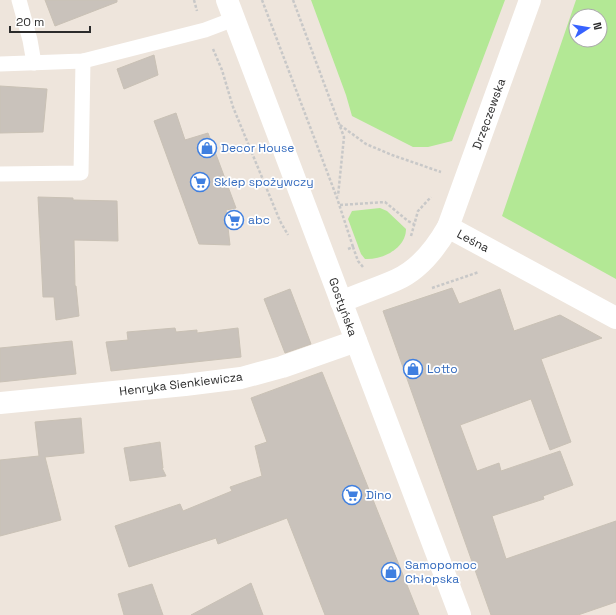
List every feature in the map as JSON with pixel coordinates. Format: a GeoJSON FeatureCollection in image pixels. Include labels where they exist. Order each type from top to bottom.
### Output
{"type":"FeatureCollection","features":[{"type":"Feature","properties":{"kind":"street","name":"Drzęczewska"},"geometry":{"type":"LineString","coordinates":[[448,228],[530,0]]}},
{"type":"Feature","properties":{"kind":"street","name":"Gostyńska"},"geometry":{"type":"LineString","coordinates":[[230,10],[460,615]]}},
{"type":"Feature","properties":{"kind":"street","name":"Leśna"},"geometry":{"type":"LineString","coordinates":[[341,302],[397,280],[406,274],[432,251],[448,228],[616,318]]}},
{"type":"Feature","properties":{"kind":"street","name":"Henryka Sienkiewicza"},"geometry":{"type":"LineString","coordinates":[[0,403],[241,378],[282,367],[356,341]]}},
{"type":"Feature","properties":{"kind":"lane"},"geometry":{"type":"LineString","coordinates":[[19,0],[30,40],[34,63]]}},
{"type":"Feature","properties":{"kind":"lane"},"geometry":{"type":"LineString","coordinates":[[0,64],[83,61],[205,30],[230,10]]}},
{"type":"Feature","properties":{"kind":"lane"},"geometry":{"type":"LineString","coordinates":[[0,174],[80,173],[83,61]]}},
{"type":"Feature","properties":{"kind":"path"},"geometry":{"type":"LineString","coordinates":[[194,0],[222,70],[236,114],[280,221],[290,241]]}},
{"type":"Feature","properties":{"kind":"path"},"geometry":{"type":"LineString","coordinates":[[262,0],[338,198],[358,261],[365,269]]}},
{"type":"Feature","properties":{"kind":"path"},"geometry":{"type":"LineString","coordinates":[[293,0],[344,137],[338,198]]}},
{"type":"Feature","properties":{"kind":"path"},"geometry":{"type":"LineString","coordinates":[[340,125],[366,144],[392,155],[465,180]]}},
{"type":"Feature","properties":{"kind":"path"},"geometry":{"type":"LineString","coordinates":[[410,238],[418,211],[427,200],[433,196]]}},
{"type":"Feature","properties":{"kind":"path"},"geometry":{"type":"LineString","coordinates":[[340,204],[385,202],[408,221],[414,224]]}},
{"type":"Feature","properties":{"kind":"path"},"geometry":{"type":"LineString","coordinates":[[347,250],[353,247]]}},
{"type":"Feature","properties":{"kind":"green space"},"geometry":{"type":"Polygon","coordinates":[[[311,0],[505,0],[452,141],[428,147],[413,147],[352,116],[346,95],[311,0]]]}},
{"type":"Feature","properties":{"kind":"green space"},"geometry":{"type":"Polygon","coordinates":[[[576,0],[616,0],[616,279],[502,216],[568,23],[568,48],[608,48],[608,8],[573,8],[576,0]]]}},
{"type":"Feature","properties":{"kind":"green space"},"geometry":{"type":"Polygon","coordinates":[[[380,208],[387,211],[406,229],[405,236],[398,247],[392,252],[372,259],[365,259],[361,254],[348,219],[352,211],[380,208]]]}},
{"type":"Feature","properties":{"kind":"building"},"geometry":{"type":"Polygon","coordinates":[[[45,0],[117,0],[117,2],[55,26],[45,0]]]}},
{"type":"Feature","properties":{"kind":"building"},"geometry":{"type":"Polygon","coordinates":[[[154,55],[158,75],[124,89],[117,69],[154,55]]]}},
{"type":"Feature","properties":{"kind":"building"},"geometry":{"type":"Polygon","coordinates":[[[0,86],[47,89],[43,132],[0,133],[0,86]]]}},
{"type":"Feature","properties":{"kind":"building"},"geometry":{"type":"Polygon","coordinates":[[[176,113],[185,140],[208,133],[236,208],[226,210],[230,245],[199,244],[154,121],[176,113]]]}},
{"type":"Feature","properties":{"kind":"building"},"geometry":{"type":"Polygon","coordinates":[[[38,197],[73,198],[73,200],[117,201],[118,241],[74,240],[75,286],[79,316],[56,320],[54,297],[43,297],[38,197]]]}},
{"type":"Feature","properties":{"kind":"building"},"geometry":{"type":"Polygon","coordinates":[[[452,288],[459,304],[500,289],[514,331],[560,315],[602,338],[541,359],[571,442],[550,450],[531,399],[460,425],[477,471],[499,463],[501,471],[560,451],[573,485],[543,496],[544,499],[492,516],[506,559],[616,521],[616,602],[578,615],[491,615],[383,311],[452,288]]]}},
{"type":"Feature","properties":{"kind":"building"},"geometry":{"type":"Polygon","coordinates":[[[290,289],[311,344],[285,353],[264,299],[290,289]]]}},
{"type":"Feature","properties":{"kind":"building"},"geometry":{"type":"Polygon","coordinates":[[[175,328],[176,332],[197,330],[197,333],[238,328],[241,357],[111,371],[106,342],[128,340],[127,332],[175,328]]]}},
{"type":"Feature","properties":{"kind":"building"},"geometry":{"type":"Polygon","coordinates":[[[72,341],[76,374],[0,382],[0,348],[72,341]]]}},
{"type":"Feature","properties":{"kind":"building"},"geometry":{"type":"Polygon","coordinates":[[[322,372],[419,615],[325,615],[287,518],[218,544],[216,538],[129,567],[115,526],[180,504],[183,511],[232,491],[230,487],[262,476],[255,446],[267,442],[251,398],[322,372]]]}},
{"type":"Feature","properties":{"kind":"building"},"geometry":{"type":"Polygon","coordinates":[[[81,418],[84,453],[45,457],[61,520],[0,536],[0,460],[39,456],[35,422],[81,418]]]}},
{"type":"Feature","properties":{"kind":"building"},"geometry":{"type":"Polygon","coordinates":[[[160,442],[162,468],[166,476],[130,481],[124,448],[160,442]]]}},
{"type":"Feature","properties":{"kind":"building"},"geometry":{"type":"Polygon","coordinates":[[[251,583],[263,615],[191,615],[251,583]]]}},
{"type":"Feature","properties":{"kind":"building"},"geometry":{"type":"Polygon","coordinates":[[[152,584],[163,615],[124,615],[118,594],[152,584]]]}},
{"type":"Feature","properties":{"kind":"place","name":"Decor House"},"geometry":{"type":"Point","coordinates":[207,148]}},
{"type":"Feature","properties":{"kind":"place","name":"Sklep spożywczy"},"geometry":{"type":"Point","coordinates":[200,182]}},
{"type":"Feature","properties":{"kind":"place","name":"abc"},"geometry":{"type":"Point","coordinates":[234,220]}},
{"type":"Feature","properties":{"kind":"place","name":"Lotto"},"geometry":{"type":"Point","coordinates":[413,369]}},
{"type":"Feature","properties":{"kind":"place","name":"Dino"},"geometry":{"type":"Point","coordinates":[352,495]}},
{"type":"Feature","properties":{"kind":"place","name":"Samopomoc Chłopska"},"geometry":{"type":"Point","coordinates":[391,572]}}]}
